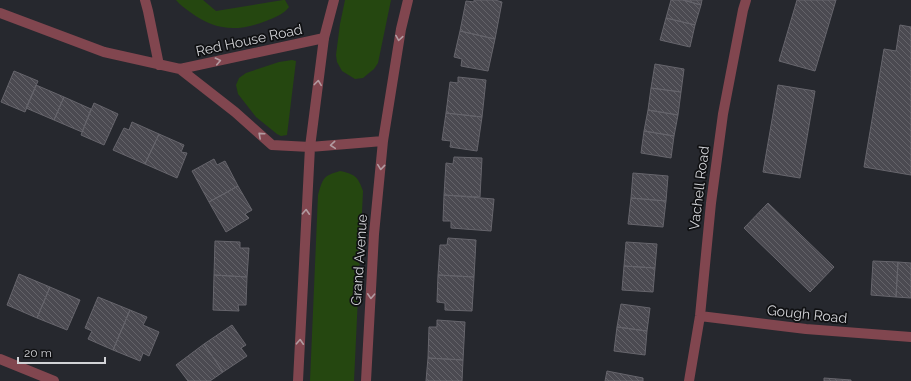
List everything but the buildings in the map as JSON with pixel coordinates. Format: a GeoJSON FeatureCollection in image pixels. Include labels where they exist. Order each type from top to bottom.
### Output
{"type":"FeatureCollection","features":[{"type":"Feature","properties":{"kind":"street"},"geometry":{"type":"LineString","coordinates":[[145,0],[159,65]]}},
{"type":"Feature","properties":{"kind":"street"},"geometry":{"type":"LineString","coordinates":[[298,381],[310,147],[324,38],[334,0]]}},
{"type":"Feature","properties":{"kind":"street","name":"Grand Avenue"},"geometry":{"type":"LineString","coordinates":[[366,381],[374,234],[383,141],[401,29],[408,0]]}},
{"type":"Feature","properties":{"kind":"street","name":"Vachell Road"},"geometry":{"type":"LineString","coordinates":[[689,381],[700,316],[711,203],[723,114],[746,0]]}},
{"type":"Feature","properties":{"kind":"street","name":"Red House Road"},"geometry":{"type":"LineString","coordinates":[[0,13],[104,52],[180,69],[324,38]]}},
{"type":"Feature","properties":{"kind":"street","name":"Red House Road"},"geometry":{"type":"LineString","coordinates":[[180,69],[235,112],[272,145],[310,147]]}},
{"type":"Feature","properties":{"kind":"street"},"geometry":{"type":"LineString","coordinates":[[310,147],[383,141]]}},
{"type":"Feature","properties":{"kind":"street","name":"Gough Road"},"geometry":{"type":"LineString","coordinates":[[700,316],[806,329],[911,337]]}},
{"type":"Feature","properties":{"kind":"street"},"geometry":{"type":"LineString","coordinates":[[0,359],[54,381]]}},
{"type":"Feature","properties":{"kind":"green space"},"geometry":{"type":"Polygon","coordinates":[[[176,0],[203,0],[216,11],[283,0],[285,0],[289,7],[279,16],[255,25],[227,28],[209,23],[190,12],[176,0]]]}},
{"type":"Feature","properties":{"kind":"green space"},"geometry":{"type":"Polygon","coordinates":[[[345,0],[391,0],[378,63],[374,69],[363,78],[355,79],[342,71],[337,62],[336,55],[340,24],[345,0]]]}},
{"type":"Feature","properties":{"kind":"green space"},"geometry":{"type":"Polygon","coordinates":[[[292,60],[296,61],[287,135],[281,136],[256,117],[238,94],[236,85],[239,78],[246,73],[279,62],[292,60]]]}},
{"type":"Feature","properties":{"kind":"green space"},"geometry":{"type":"Polygon","coordinates":[[[340,171],[355,176],[363,191],[354,381],[310,381],[318,195],[324,178],[330,174],[340,171]]]}}]}
